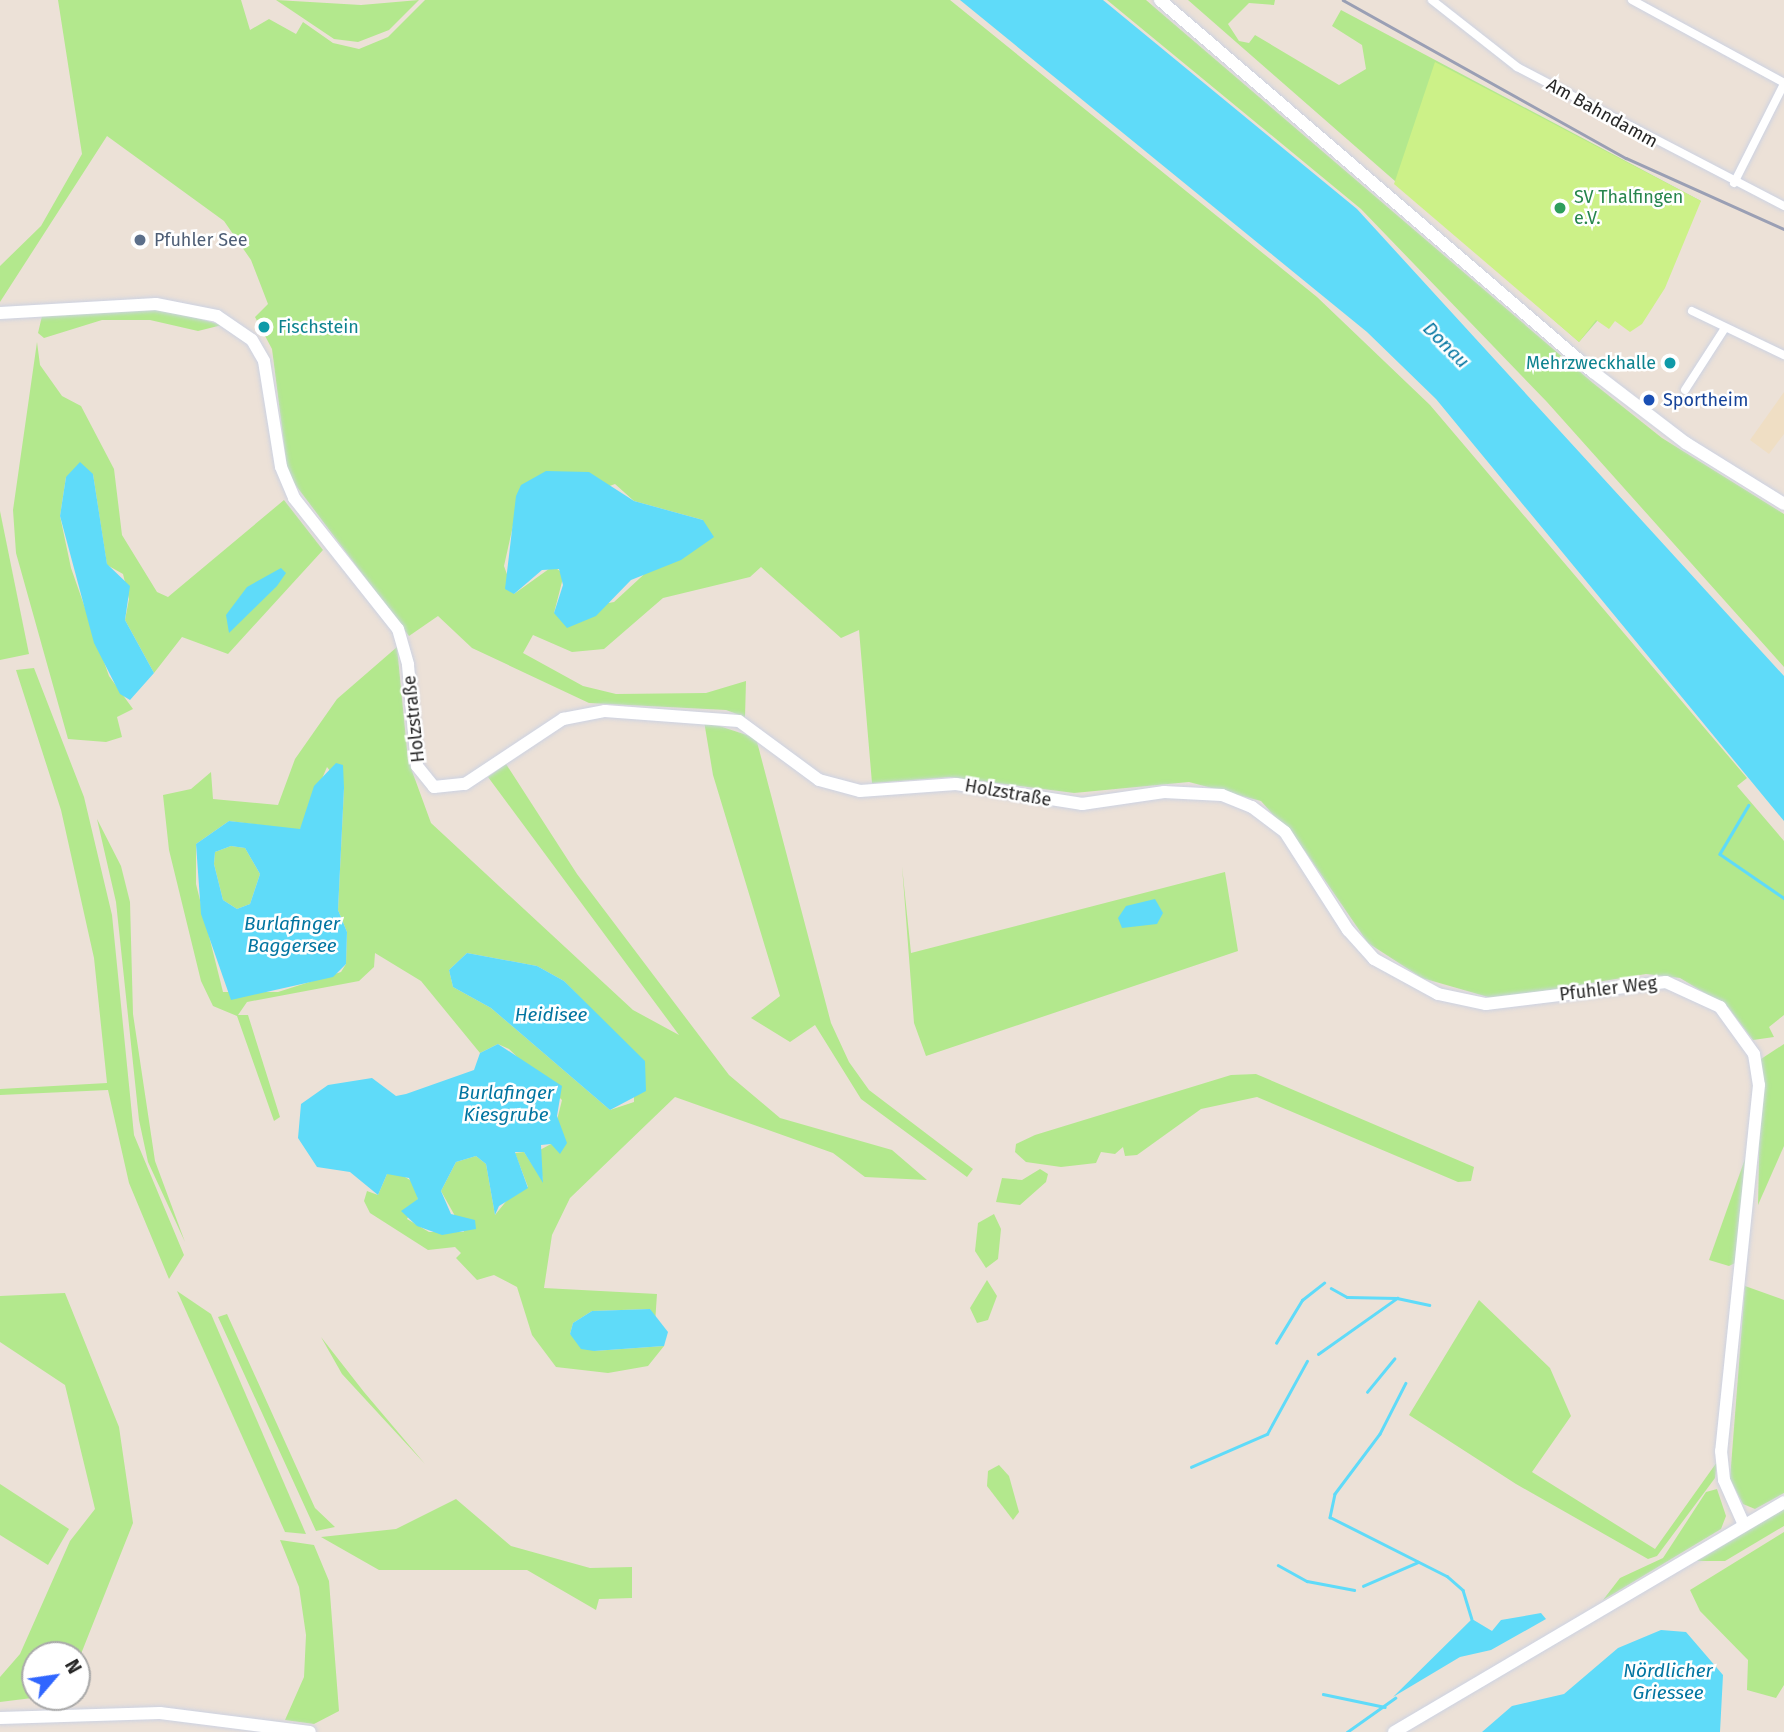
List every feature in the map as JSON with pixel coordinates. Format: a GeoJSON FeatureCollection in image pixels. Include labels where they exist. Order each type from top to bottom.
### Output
{"type":"FeatureCollection","features":[{"type":"Feature","properties":{"kind":"street"},"geometry":{"type":"LineString","coordinates":[[1160,0],[1593,372],[1784,504]]}},
{"type":"Feature","properties":{"kind":"street","name":"Am Bahndamm"},"geometry":{"type":"LineString","coordinates":[[1432,0],[1517,67],[1734,183],[1784,205]]}},
{"type":"Feature","properties":{"kind":"street"},"geometry":{"type":"LineString","coordinates":[[1632,0],[1784,84],[1734,183]]}},
{"type":"Feature","properties":{"kind":"street","name":"Holzstraße"},"geometry":{"type":"LineString","coordinates":[[0,313],[156,304],[217,316],[252,341],[264,361],[281,467],[294,498],[390,612],[405,646],[417,766],[434,787],[465,784],[563,719],[605,710],[739,721],[819,780],[860,791],[956,784],[1062,803],[1126,797]]}},
{"type":"Feature","properties":{"kind":"street"},"geometry":{"type":"LineString","coordinates":[[1692,312],[1784,355]]}},
{"type":"Feature","properties":{"kind":"street"},"geometry":{"type":"LineString","coordinates":[[1685,390],[1724,328]]}},
{"type":"Feature","properties":{"kind":"street"},"geometry":{"type":"LineString","coordinates":[[1769,495],[1784,495]]}},
{"type":"Feature","properties":{"kind":"street","name":"Pfuhler Weg"},"geometry":{"type":"LineString","coordinates":[[1126,797],[1203,792],[1252,807],[1285,832],[1358,944],[1399,976],[1438,994],[1486,1004],[1666,982],[1700,994],[1738,1024],[1754,1054],[1759,1092],[1721,1451],[1724,1480],[1744,1525]]}},
{"type":"Feature","properties":{"kind":"street"},"geometry":{"type":"LineString","coordinates":[[1394,1732],[1784,1502]]}},
{"type":"Feature","properties":{"kind":"street"},"geometry":{"type":"LineString","coordinates":[[0,1718],[160,1713],[310,1732]]}},
{"type":"Feature","properties":{"kind":"shaded area"},"geometry":{"type":"Polygon","coordinates":[[[1784,392],[1784,434],[1769,454],[1750,440],[1784,392]]]}},
{"type":"Feature","properties":{"kind":"green space"},"geometry":{"type":"Polygon","coordinates":[[[58,0],[241,0],[250,30],[269,19],[296,34],[303,22],[333,43],[359,49],[388,37],[425,0],[950,0],[1317,297],[1430,405],[1747,778],[1737,786],[1784,841],[1784,1015],[1769,1027],[1774,1037],[1753,1040],[1728,1007],[1680,978],[1646,974],[1495,999],[1422,978],[1368,943],[1305,851],[1261,801],[1189,782],[1074,793],[950,777],[872,783],[859,630],[841,638],[761,567],[750,577],[663,598],[604,649],[572,652],[533,635],[523,653],[583,686],[616,694],[706,693],[746,681],[745,717],[726,710],[589,703],[472,648],[438,616],[409,636],[288,475],[272,349],[255,317],[268,304],[251,260],[224,221],[107,136],[0,302],[0,266],[41,226],[82,154],[58,0]],[[615,484],[514,521],[504,566],[514,594],[553,566],[564,574],[554,613],[614,602],[703,520],[634,501],[615,484]]]}},
{"type":"Feature","properties":{"kind":"green space"},"geometry":{"type":"Polygon","coordinates":[[[276,0],[361,5],[419,0],[389,30],[358,42],[334,39],[276,0]]]}},
{"type":"Feature","properties":{"kind":"green space"},"geometry":{"type":"Polygon","coordinates":[[[1107,0],[1146,0],[1593,383],[1662,438],[1784,514],[1784,667],[1547,402],[1361,209],[1107,0]]]}},
{"type":"Feature","properties":{"kind":"green space","name":"SV Thalfingen e.V."},"geometry":{"type":"Polygon","coordinates":[[[1188,0],[1275,0],[1274,5],[1249,3],[1228,24],[1239,41],[1249,43],[1255,35],[1339,85],[1366,69],[1362,45],[1332,26],[1341,10],[1701,201],[1579,342],[1188,0]]]}},
{"type":"Feature","properties":{"kind":"green space","name":"SV Thalfingen e.V."},"geometry":{"type":"Polygon","coordinates":[[[1435,62],[1701,201],[1665,288],[1642,324],[1630,332],[1615,321],[1609,329],[1596,320],[1579,342],[1394,184],[1435,62]]]}},
{"type":"Feature","properties":{"kind":"green space"},"geometry":{"type":"Polygon","coordinates":[[[160,308],[222,325],[198,331],[150,320],[102,320],[44,338],[38,333],[42,316],[160,308]]]}},
{"type":"Feature","properties":{"kind":"green space"},"geometry":{"type":"Polygon","coordinates":[[[37,342],[40,365],[62,396],[81,406],[114,469],[122,535],[157,592],[168,597],[284,500],[323,550],[228,654],[182,637],[154,673],[125,620],[129,599],[123,574],[107,565],[93,474],[66,477],[60,516],[71,568],[109,676],[133,709],[117,717],[122,737],[106,742],[68,739],[16,553],[13,510],[37,342]]]}},
{"type":"Feature","properties":{"kind":"green space"},"geometry":{"type":"Polygon","coordinates":[[[0,511],[29,654],[0,660],[0,511]]]}},
{"type":"Feature","properties":{"kind":"green space"},"geometry":{"type":"Polygon","coordinates":[[[397,647],[408,760],[431,823],[633,1010],[679,1035],[488,777],[506,764],[577,874],[729,1075],[780,1118],[892,1150],[927,1180],[865,1177],[833,1153],[675,1097],[570,1198],[552,1235],[544,1288],[657,1294],[655,1323],[650,1309],[592,1311],[573,1323],[570,1334],[594,1351],[664,1346],[648,1366],[608,1373],[556,1367],[532,1335],[517,1287],[494,1275],[477,1280],[456,1258],[461,1253],[455,1247],[428,1250],[370,1213],[364,1201],[367,1191],[378,1195],[387,1174],[395,1171],[415,1183],[418,1199],[407,1219],[429,1232],[464,1232],[441,1191],[456,1162],[476,1156],[486,1164],[495,1215],[512,1194],[528,1187],[515,1153],[524,1152],[543,1181],[538,1151],[551,1144],[562,1100],[509,1049],[498,1044],[480,1053],[421,981],[375,953],[374,967],[359,981],[247,1002],[238,1015],[248,1015],[280,1117],[274,1121],[237,1016],[213,1006],[201,981],[169,850],[163,795],[191,789],[211,772],[213,799],[278,805],[295,759],[337,699],[397,647]],[[327,767],[300,830],[229,821],[196,844],[196,884],[223,992],[278,992],[341,972],[346,964],[347,932],[338,910],[344,788],[327,767]],[[467,953],[449,970],[453,987],[491,1008],[610,1110],[634,1102],[634,1053],[564,981],[537,966],[467,953]]]}},
{"type":"Feature","properties":{"kind":"green space"},"geometry":{"type":"Polygon","coordinates":[[[34,668],[84,797],[112,915],[134,1135],[184,1255],[169,1279],[129,1183],[108,1090],[0,1095],[0,1089],[107,1083],[94,958],[61,810],[16,670],[34,668]]]}},
{"type":"Feature","properties":{"kind":"green space"},"geometry":{"type":"Polygon","coordinates":[[[704,721],[756,738],[831,1023],[849,1062],[869,1090],[973,1169],[967,1177],[861,1099],[815,1025],[790,1042],[751,1018],[780,996],[713,775],[704,721]]]}},
{"type":"Feature","properties":{"kind":"green space"},"geometry":{"type":"Polygon","coordinates":[[[97,819],[121,866],[130,902],[133,1014],[155,1161],[185,1242],[148,1162],[139,1120],[116,902],[97,819]]]}},
{"type":"Feature","properties":{"kind":"green space"},"geometry":{"type":"Polygon","coordinates":[[[231,846],[245,848],[260,874],[250,904],[237,909],[223,900],[214,864],[215,852],[231,846]]]}},
{"type":"Feature","properties":{"kind":"green space"},"geometry":{"type":"Polygon","coordinates":[[[902,866],[911,953],[1225,872],[1238,951],[926,1056],[914,1023],[902,866]]]}},
{"type":"Feature","properties":{"kind":"green space"},"geometry":{"type":"Polygon","coordinates":[[[1784,1044],[1784,1146],[1758,1205],[1761,1059],[1784,1044]]]}},
{"type":"Feature","properties":{"kind":"green space"},"geometry":{"type":"Polygon","coordinates":[[[1256,1074],[1474,1167],[1471,1181],[1458,1182],[1257,1097],[1201,1109],[1137,1155],[1125,1156],[1123,1147],[1115,1154],[1101,1152],[1096,1163],[1061,1167],[1026,1162],[1015,1152],[1016,1144],[1035,1135],[1231,1075],[1256,1074]]]}},
{"type":"Feature","properties":{"kind":"green space"},"geometry":{"type":"Polygon","coordinates":[[[1745,1159],[1737,1262],[1729,1266],[1709,1260],[1745,1159]]]}},
{"type":"Feature","properties":{"kind":"green space"},"geometry":{"type":"Polygon","coordinates":[[[1040,1169],[1048,1174],[1046,1182],[1020,1205],[996,1202],[1002,1178],[1022,1180],[1040,1169]]]}},
{"type":"Feature","properties":{"kind":"green space"},"geometry":{"type":"Polygon","coordinates":[[[994,1214],[1001,1229],[998,1259],[986,1268],[975,1251],[978,1223],[994,1214]]]}},
{"type":"Feature","properties":{"kind":"green space"},"geometry":{"type":"Polygon","coordinates":[[[987,1280],[997,1296],[988,1320],[977,1323],[970,1308],[987,1280]]]}},
{"type":"Feature","properties":{"kind":"green space"},"geometry":{"type":"Polygon","coordinates":[[[1745,1286],[1784,1300],[1784,1493],[1755,1509],[1743,1504],[1730,1479],[1745,1286]]]}},
{"type":"Feature","properties":{"kind":"green space"},"geometry":{"type":"Polygon","coordinates":[[[177,1291],[211,1314],[306,1534],[285,1532],[177,1291]]]}},
{"type":"Feature","properties":{"kind":"green space"},"geometry":{"type":"Polygon","coordinates":[[[65,1293],[119,1427],[133,1523],[86,1641],[26,1641],[70,1541],[95,1509],[65,1385],[0,1342],[0,1296],[65,1293]]]}},
{"type":"Feature","properties":{"kind":"green space"},"geometry":{"type":"Polygon","coordinates":[[[1479,1300],[1550,1368],[1571,1416],[1532,1472],[1655,1549],[1717,1462],[1715,1478],[1657,1556],[1648,1559],[1516,1484],[1409,1415],[1479,1300]]]}},
{"type":"Feature","properties":{"kind":"green space"},"geometry":{"type":"Polygon","coordinates":[[[227,1314],[315,1508],[335,1527],[316,1531],[218,1317],[227,1314]]]}},
{"type":"Feature","properties":{"kind":"green space"},"geometry":{"type":"Polygon","coordinates":[[[321,1337],[364,1392],[425,1464],[342,1374],[321,1337]]]}},
{"type":"Feature","properties":{"kind":"green space"},"geometry":{"type":"Polygon","coordinates":[[[999,1465],[1009,1476],[1019,1512],[1013,1520],[987,1486],[988,1471],[999,1465]]]}},
{"type":"Feature","properties":{"kind":"green space"},"geometry":{"type":"Polygon","coordinates":[[[0,1484],[69,1529],[48,1565],[0,1535],[0,1484]]]}},
{"type":"Feature","properties":{"kind":"green space"},"geometry":{"type":"Polygon","coordinates":[[[1717,1489],[1726,1516],[1721,1529],[1603,1600],[1620,1578],[1663,1558],[1706,1492],[1717,1489]]]}},
{"type":"Feature","properties":{"kind":"green space"},"geometry":{"type":"Polygon","coordinates":[[[456,1499],[511,1546],[590,1568],[632,1567],[632,1598],[599,1599],[596,1610],[527,1570],[379,1570],[321,1537],[396,1529],[456,1499]]]}},
{"type":"Feature","properties":{"kind":"green space"},"geometry":{"type":"Polygon","coordinates":[[[1784,1509],[1784,1526],[1725,1561],[1697,1561],[1784,1509]]]}},
{"type":"Feature","properties":{"kind":"green space"},"geometry":{"type":"Polygon","coordinates":[[[1784,1532],[1784,1685],[1776,1698],[1747,1690],[1748,1660],[1700,1611],[1690,1590],[1784,1532]]]}},
{"type":"Feature","properties":{"kind":"green space"},"geometry":{"type":"Polygon","coordinates":[[[280,1540],[314,1545],[329,1581],[339,1711],[314,1724],[285,1720],[304,1677],[306,1635],[299,1587],[280,1540]]]}},
{"type":"Feature","properties":{"kind":"green space"},"geometry":{"type":"Polygon","coordinates":[[[21,1652],[21,1699],[0,1702],[0,1677],[21,1652]]]}},
{"type":"Feature","properties":{"kind":"water","name":"Donau"},"geometry":{"type":"Polygon","coordinates":[[[960,0],[1103,0],[1357,209],[1784,676],[1784,821],[1436,399],[1367,332],[960,0]]]}},
{"type":"Feature","properties":{"kind":"water"},"geometry":{"type":"Polygon","coordinates":[[[80,462],[93,474],[107,564],[130,586],[125,620],[154,673],[130,700],[120,694],[94,643],[60,516],[66,477],[80,462]]]}},
{"type":"Feature","properties":{"kind":"water"},"geometry":{"type":"Polygon","coordinates":[[[546,471],[589,472],[634,501],[703,520],[714,537],[681,560],[631,580],[596,616],[567,628],[554,613],[563,585],[559,569],[542,570],[514,594],[505,589],[516,496],[521,485],[546,471]]]}},
{"type":"Feature","properties":{"kind":"water"},"geometry":{"type":"Polygon","coordinates":[[[281,568],[286,573],[277,586],[229,633],[226,615],[247,587],[281,568]]]}},
{"type":"Feature","properties":{"kind":"water","name":"Burlafinger Baggersee"},"geometry":{"type":"Polygon","coordinates":[[[336,763],[343,765],[338,910],[347,932],[346,964],[333,977],[231,1000],[201,914],[196,844],[229,821],[300,829],[314,786],[336,763]],[[231,846],[215,852],[214,864],[223,900],[237,909],[250,904],[260,874],[245,848],[231,846]]]}},
{"type":"Feature","properties":{"kind":"water"},"geometry":{"type":"Polygon","coordinates":[[[1155,899],[1163,913],[1157,924],[1122,928],[1118,918],[1126,906],[1155,899]]]}},
{"type":"Feature","properties":{"kind":"water","name":"Heidisee"},"geometry":{"type":"Polygon","coordinates":[[[467,953],[537,966],[564,981],[645,1061],[646,1091],[610,1110],[491,1008],[453,987],[449,970],[467,953]]]}},
{"type":"Feature","properties":{"kind":"water","name":"Burlafinger Kiesgrube"},"geometry":{"type":"Polygon","coordinates":[[[498,1044],[562,1086],[557,1116],[567,1143],[560,1154],[551,1144],[541,1145],[543,1183],[524,1152],[515,1152],[528,1188],[499,1206],[495,1215],[486,1164],[476,1156],[456,1162],[441,1191],[451,1214],[475,1220],[476,1229],[442,1235],[417,1226],[401,1211],[418,1199],[409,1178],[387,1174],[378,1195],[350,1172],[317,1167],[298,1138],[301,1104],[328,1085],[372,1078],[396,1096],[406,1094],[474,1070],[480,1053],[498,1044]]]}},
{"type":"Feature","properties":{"kind":"water"},"geometry":{"type":"Polygon","coordinates":[[[650,1309],[668,1332],[664,1346],[594,1351],[581,1349],[570,1334],[573,1323],[592,1311],[650,1309]]]}},
{"type":"Feature","properties":{"kind":"water"},"geometry":{"type":"Polygon","coordinates":[[[1541,1613],[1546,1619],[1491,1650],[1460,1657],[1393,1697],[1472,1619],[1492,1631],[1501,1620],[1541,1613]]]}},
{"type":"Feature","properties":{"kind":"water","name":"Nördlicher Griessee"},"geometry":{"type":"Polygon","coordinates":[[[1661,1630],[1686,1632],[1723,1675],[1720,1732],[1482,1732],[1512,1706],[1564,1694],[1618,1648],[1661,1630]]]}},
{"type":"Feature","properties":{"kind":"waterway"},"geometry":{"type":"LineString","coordinates":[[1749,805],[1720,854],[1784,898]]}},
{"type":"Feature","properties":{"kind":"waterway"},"geometry":{"type":"LineString","coordinates":[[1276,1343],[1302,1300],[1324,1283]]}},
{"type":"Feature","properties":{"kind":"waterway"},"geometry":{"type":"LineString","coordinates":[[1331,1288],[1347,1297],[1397,1298]]}},
{"type":"Feature","properties":{"kind":"waterway"},"geometry":{"type":"LineString","coordinates":[[1318,1354],[1397,1298],[1429,1305]]}},
{"type":"Feature","properties":{"kind":"waterway"},"geometry":{"type":"LineString","coordinates":[[1367,1392],[1394,1359]]}},
{"type":"Feature","properties":{"kind":"waterway"},"geometry":{"type":"LineString","coordinates":[[1191,1467],[1267,1434],[1307,1361]]}},
{"type":"Feature","properties":{"kind":"waterway"},"geometry":{"type":"LineString","coordinates":[[1406,1383],[1380,1434],[1335,1494],[1330,1517],[1447,1576],[1463,1590],[1472,1619]]}},
{"type":"Feature","properties":{"kind":"waterway"},"geometry":{"type":"LineString","coordinates":[[1363,1586],[1418,1562]]}},
{"type":"Feature","properties":{"kind":"waterway"},"geometry":{"type":"LineString","coordinates":[[1278,1565],[1307,1581],[1354,1590]]}},
{"type":"Feature","properties":{"kind":"waterway"},"geometry":{"type":"LineString","coordinates":[[1323,1694],[1385,1707]]}},
{"type":"Feature","properties":{"kind":"waterway"},"geometry":{"type":"LineString","coordinates":[[1347,1732],[1395,1698]]}},
{"type":"Feature","properties":{"kind":"railway"},"geometry":{"type":"LineString","coordinates":[[1343,0],[1626,158],[1784,229]]}},
{"type":"Feature","properties":{"kind":"place","name":"SV Thalfingen e.V."},"geometry":{"type":"Point","coordinates":[1560,208]}},
{"type":"Feature","properties":{"kind":"place","name":"Pfuhler See"},"geometry":{"type":"Point","coordinates":[140,240]}},
{"type":"Feature","properties":{"kind":"place","name":"Fischstein"},"geometry":{"type":"Point","coordinates":[264,327]}},
{"type":"Feature","properties":{"kind":"place","name":"Mehrzweckhalle"},"geometry":{"type":"Point","coordinates":[1670,363]}},
{"type":"Feature","properties":{"kind":"place","name":"Sportheim"},"geometry":{"type":"Point","coordinates":[1649,400]}}]}
